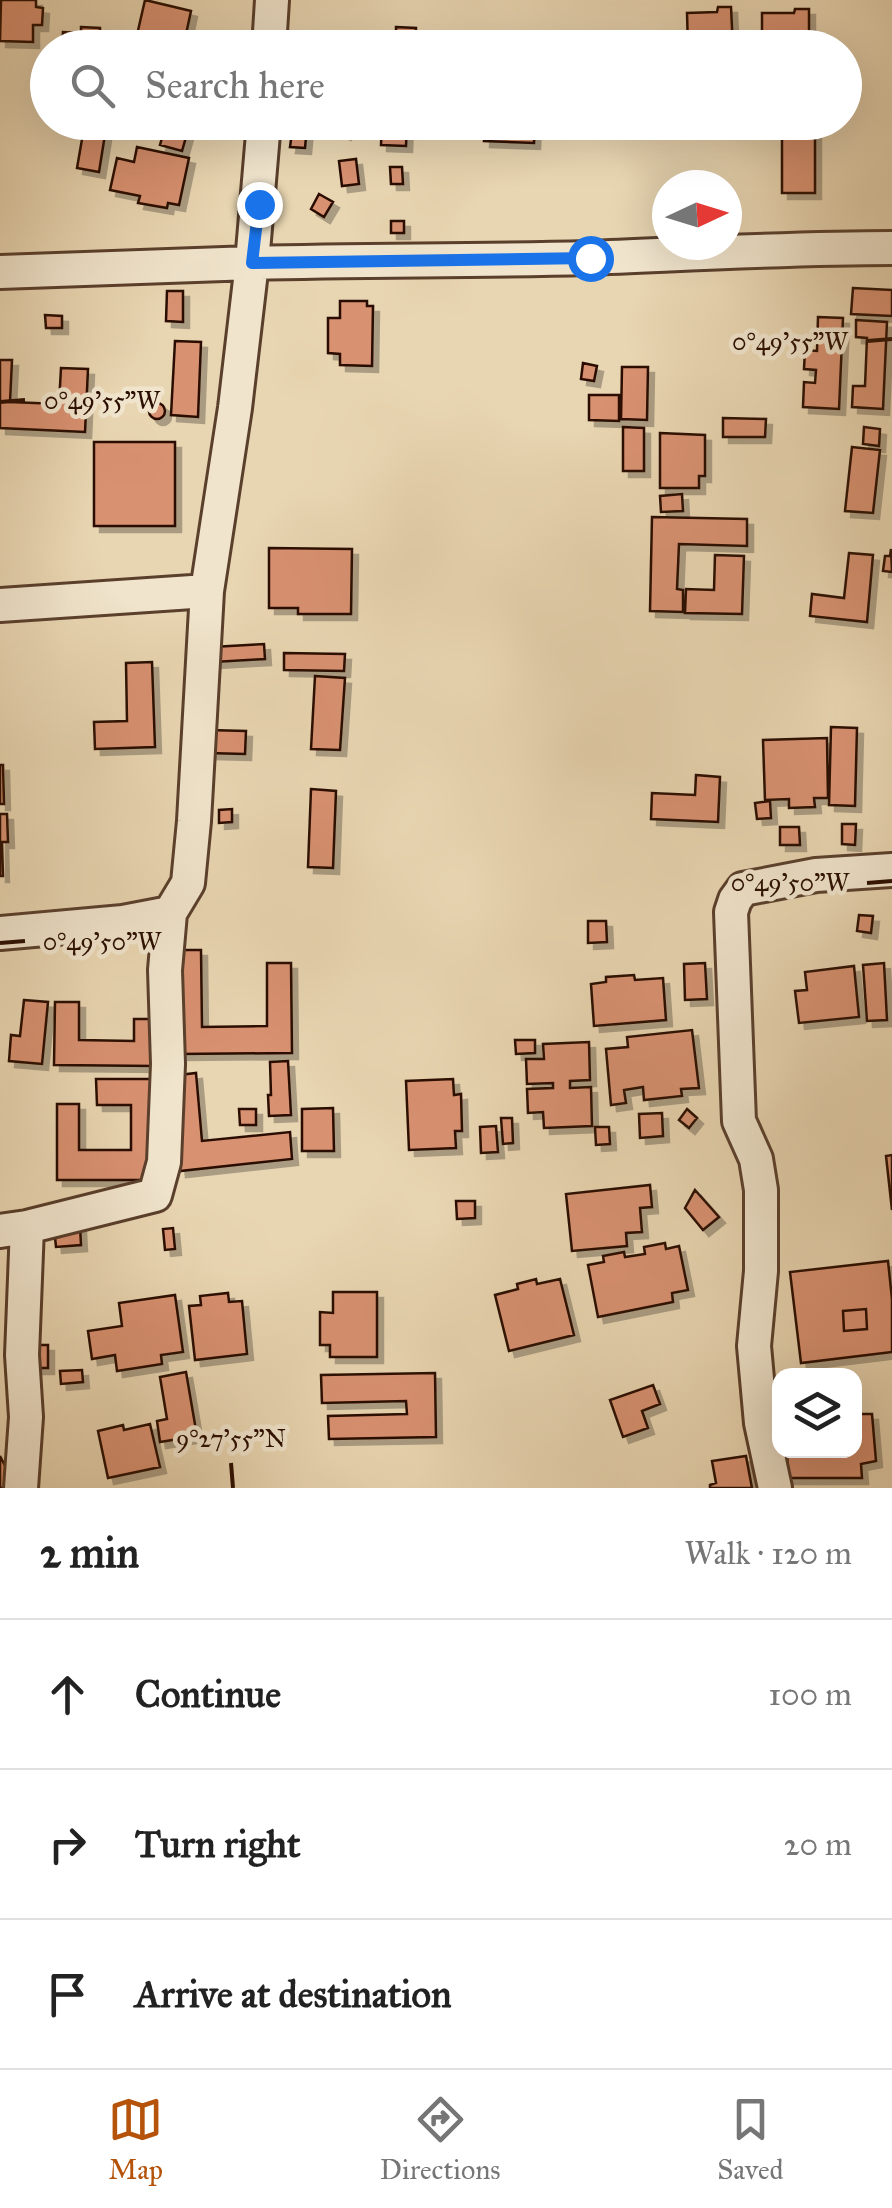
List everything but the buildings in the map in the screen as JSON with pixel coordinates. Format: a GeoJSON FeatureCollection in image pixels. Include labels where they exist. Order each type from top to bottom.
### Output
{"type":"FeatureCollection","features":[{"type":"Feature","properties":{"kind":"street"},"geometry":{"type":"LineString","coordinates":[[270,30],[272,0]]}},
{"type":"Feature","properties":{"kind":"street"},"geometry":{"type":"LineString","coordinates":[[21,1488],[26,1417],[13,1229],[155,1195],[164,1162],[168,1064],[165,970],[170,913],[188,884],[207,590],[235,408],[262,140]]}},
{"type":"Feature","properties":{"kind":"street"},"geometry":{"type":"LineString","coordinates":[[0,272],[892,248]]}},
{"type":"Feature","properties":{"kind":"street"},"geometry":{"type":"LineString","coordinates":[[0,605],[207,590]]}},
{"type":"Feature","properties":{"kind":"street"},"geometry":{"type":"LineString","coordinates":[[775,1488],[761,1422],[754,1346],[761,1270],[760,1190],[756,1160],[739,1121],[731,912],[743,889],[816,875],[892,870]]}},
{"type":"Feature","properties":{"kind":"street"},"geometry":{"type":"LineString","coordinates":[[0,934],[123,922],[170,913]]}},
{"type":"Feature","properties":{"kind":"route"},"geometry":{"type":"LineString","coordinates":[[259,204],[252,263],[590,258]]}}]}
